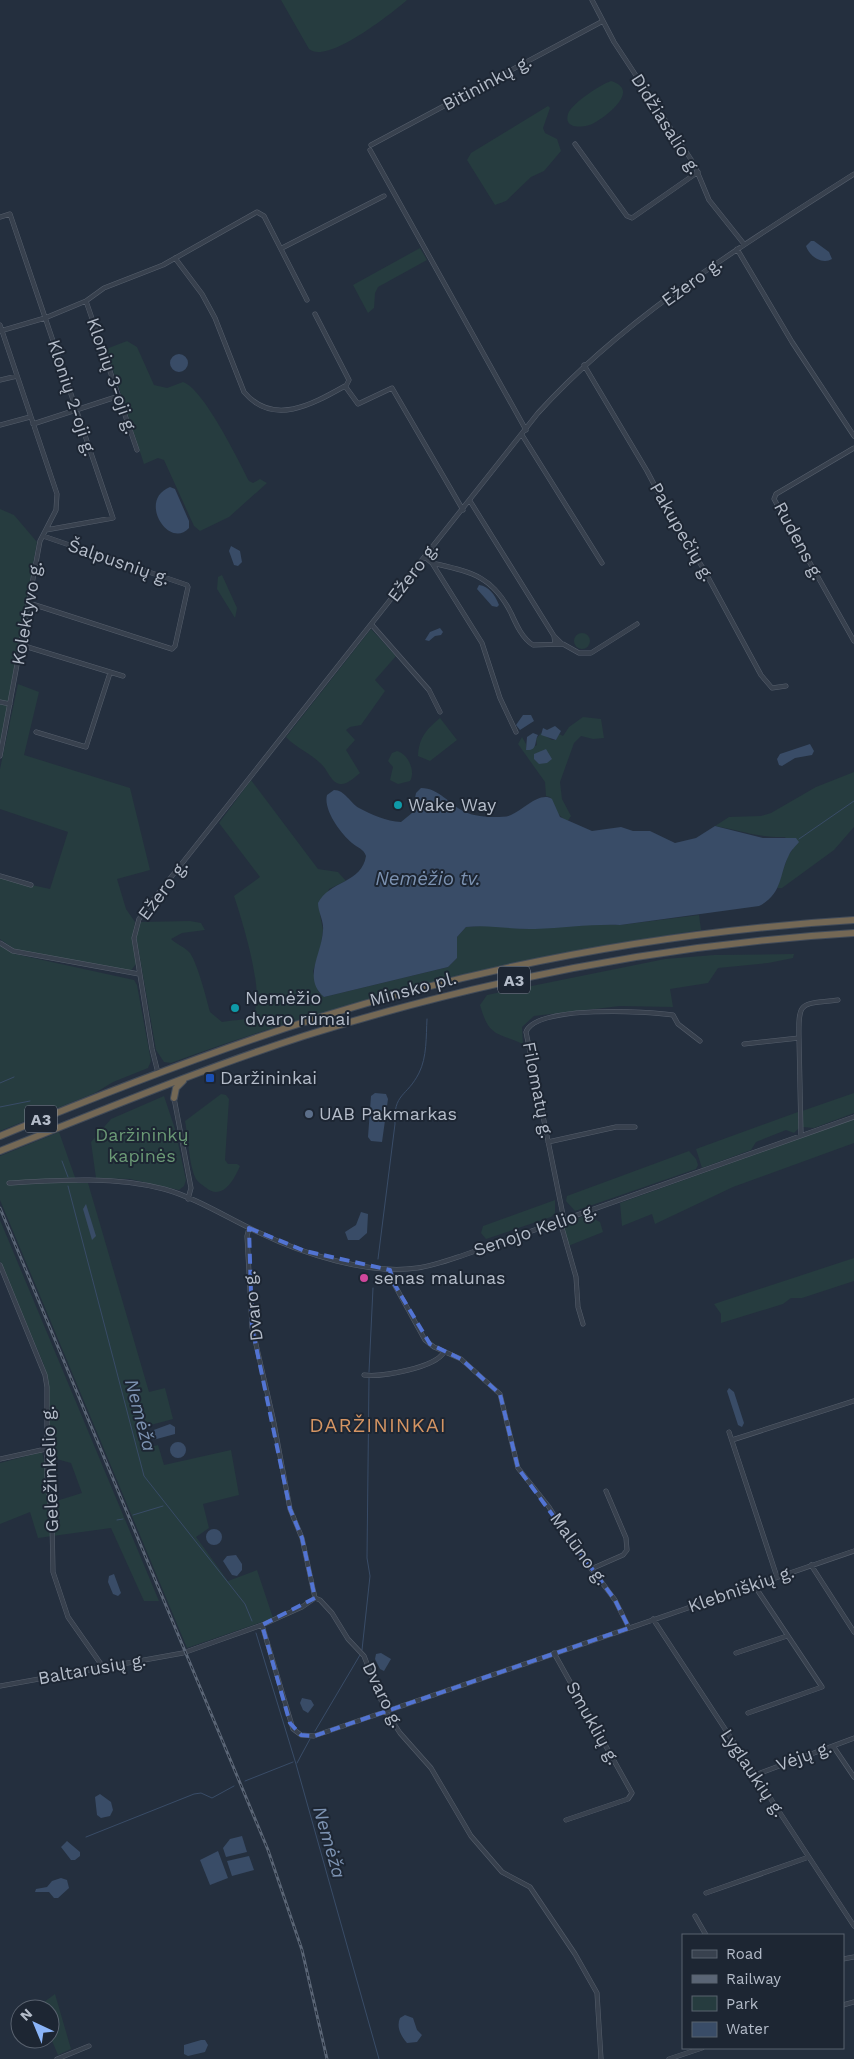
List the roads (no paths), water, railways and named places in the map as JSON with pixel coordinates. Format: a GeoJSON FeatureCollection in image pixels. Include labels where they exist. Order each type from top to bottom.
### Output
{"type":"FeatureCollection","features":[{"type":"Feature","properties":{"kind":"highway","name":"Minsko pl."},"geometry":{"type":"LineString","coordinates":[[0,1136],[158,1073],[318,1018],[490,972],[654,941],[758,928],[854,920]]}},
{"type":"Feature","properties":{"kind":"highway","name":"Minsko pl."},"geometry":{"type":"LineString","coordinates":[[0,1151],[156,1089],[304,1036],[468,990],[674,952],[854,933]]}},
{"type":"Feature","properties":{"kind":"highway"},"geometry":{"type":"LineString","coordinates":[[156,1089],[166,1091],[174,1098],[176,1088],[186,1078]]}},
{"type":"Feature","properties":{"kind":"street","name":"Didžiasalio g."},"geometry":{"type":"LineString","coordinates":[[592,0],[614,42],[698,172],[709,200],[744,244]]}},
{"type":"Feature","properties":{"kind":"street","name":"Bitininkų g."},"geometry":{"type":"LineString","coordinates":[[371,144],[603,21]]}},
{"type":"Feature","properties":{"kind":"street"},"geometry":{"type":"LineString","coordinates":[[575,144],[629,218],[698,172]]}},
{"type":"Feature","properties":{"kind":"street"},"geometry":{"type":"LineString","coordinates":[[370,150],[526,430]]}},
{"type":"Feature","properties":{"kind":"street"},"geometry":{"type":"LineString","coordinates":[[852,175],[854,182]]}},
{"type":"Feature","properties":{"kind":"street","name":"Ežero g."},"geometry":{"type":"LineString","coordinates":[[158,1073],[139,974],[134,934],[139,919],[549,401],[584,365],[686,284],[744,244],[852,175]]}},
{"type":"Feature","properties":{"kind":"street"},"geometry":{"type":"LineString","coordinates":[[282,248],[384,196]]}},
{"type":"Feature","properties":{"kind":"street"},"geometry":{"type":"LineString","coordinates":[[1,331],[46,318],[86,301],[104,288],[175,258],[184,251],[257,212],[264,216],[307,300]]}},
{"type":"Feature","properties":{"kind":"street","name":"Klonių 2-oji g."},"geometry":{"type":"LineString","coordinates":[[0,217],[10,214],[112,518],[46,530]]}},
{"type":"Feature","properties":{"kind":"street"},"geometry":{"type":"LineString","coordinates":[[737,249],[792,342],[854,436]]}},
{"type":"Feature","properties":{"kind":"street"},"geometry":{"type":"LineString","coordinates":[[175,258],[202,294],[215,318],[244,392],[257,405],[270,411],[299,408],[346,386],[349,380],[315,314]]}},
{"type":"Feature","properties":{"kind":"street","name":"Klonių 3-oji g."},"geometry":{"type":"LineString","coordinates":[[86,301],[137,450]]}},
{"type":"Feature","properties":{"kind":"street","name":"Kolektyvo g."},"geometry":{"type":"LineString","coordinates":[[0,325],[57,494],[56,510],[43,536],[0,756]]}},
{"type":"Feature","properties":{"kind":"street","name":"Pakupečių g."},"geometry":{"type":"LineString","coordinates":[[584,365],[647,471],[674,524],[703,568],[760,675],[772,688],[786,686]]}},
{"type":"Feature","properties":{"kind":"street"},"geometry":{"type":"LineString","coordinates":[[0,380],[17,376]]}},
{"type":"Feature","properties":{"kind":"street"},"geometry":{"type":"LineString","coordinates":[[346,386],[358,404],[392,388],[463,510]]}},
{"type":"Feature","properties":{"kind":"street"},"geometry":{"type":"LineString","coordinates":[[33,424],[119,396]]}},
{"type":"Feature","properties":{"kind":"street"},"geometry":{"type":"LineString","coordinates":[[0,425],[30,417]]}},
{"type":"Feature","properties":{"kind":"street"},"geometry":{"type":"LineString","coordinates":[[522,435],[602,563]]}},
{"type":"Feature","properties":{"kind":"street","name":"Rudens g."},"geometry":{"type":"LineString","coordinates":[[854,448],[776,494],[774,499],[854,641]]}},
{"type":"Feature","properties":{"kind":"street"},"geometry":{"type":"LineString","coordinates":[[470,501],[554,636],[563,644],[579,653],[591,652],[637,624]]}},
{"type":"Feature","properties":{"kind":"street","name":"Šalpusnių g."},"geometry":{"type":"LineString","coordinates":[[29,603],[172,650],[175,646],[188,587],[187,585],[43,536]]}},
{"type":"Feature","properties":{"kind":"street"},"geometry":{"type":"LineString","coordinates":[[425,557],[432,563],[482,643],[503,706],[516,732]]}},
{"type":"Feature","properties":{"kind":"street"},"geometry":{"type":"LineString","coordinates":[[432,563],[469,571],[482,577],[498,594],[529,643],[536,646],[563,644]]}},
{"type":"Feature","properties":{"kind":"street"},"geometry":{"type":"LineString","coordinates":[[372,625],[429,690],[440,712]]}},
{"type":"Feature","properties":{"kind":"street"},"geometry":{"type":"LineString","coordinates":[[554,636],[555,644]]}},
{"type":"Feature","properties":{"kind":"street"},"geometry":{"type":"LineString","coordinates":[[21,645],[123,676]]}},
{"type":"Feature","properties":{"kind":"street"},"geometry":{"type":"LineString","coordinates":[[36,732],[86,747],[110,672]]}},
{"type":"Feature","properties":{"kind":"street"},"geometry":{"type":"LineString","coordinates":[[0,702],[10,704]]}},
{"type":"Feature","properties":{"kind":"street"},"geometry":{"type":"LineString","coordinates":[[0,876],[31,885]]}},
{"type":"Feature","properties":{"kind":"street"},"geometry":{"type":"LineString","coordinates":[[0,943],[13,951],[139,974]]}},
{"type":"Feature","properties":{"kind":"street"},"geometry":{"type":"LineString","coordinates":[[801,1135],[798,1013],[800,1008],[808,1004],[838,1000]]}},
{"type":"Feature","properties":{"kind":"street","name":"Filomatų g."},"geometry":{"type":"LineString","coordinates":[[583,1324],[578,1307],[576,1277],[562,1221],[526,1032],[531,1024],[571,1014],[620,1010],[673,1015],[678,1024],[700,1041]]}},
{"type":"Feature","properties":{"kind":"street"},"geometry":{"type":"LineString","coordinates":[[744,1044],[799,1038]]}},
{"type":"Feature","properties":{"kind":"street"},"geometry":{"type":"LineString","coordinates":[[174,1098],[190,1188],[188,1199]]}},
{"type":"Feature","properties":{"kind":"street","name":"Senojo Kelio g."},"geometry":{"type":"LineString","coordinates":[[9,1183],[116,1181],[165,1189],[305,1252],[390,1270],[430,1266],[562,1221],[854,1116]]}},
{"type":"Feature","properties":{"kind":"street"},"geometry":{"type":"LineString","coordinates":[[548,1142],[616,1127],[635,1127]]}},
{"type":"Feature","properties":{"kind":"street","name":"Dvaro g."},"geometry":{"type":"LineString","coordinates":[[249,1228],[247,1236],[252,1327],[273,1418],[290,1509],[302,1538],[315,1598],[320,1600],[332,1613],[348,1639],[364,1656],[385,1710],[400,1733],[431,1768],[470,1836],[502,1872],[530,1887],[575,1954],[597,1993],[601,2059]]}},
{"type":"Feature","properties":{"kind":"street","name":"Geležinkelio g."},"geometry":{"type":"LineString","coordinates":[[0,1265],[2,1275],[45,1375],[46,1476],[52,1521],[53,1572],[68,1617],[104,1667]]}},
{"type":"Feature","properties":{"kind":"street","name":"Malūno g."},"geometry":{"type":"LineString","coordinates":[[390,1270],[393,1282],[420,1333],[430,1344],[461,1359],[500,1394],[515,1462],[591,1569],[616,1600],[629,1628]]}},
{"type":"Feature","properties":{"kind":"street"},"geometry":{"type":"LineString","coordinates":[[364,1375],[383,1374],[426,1365],[439,1359],[444,1352]]}},
{"type":"Feature","properties":{"kind":"street"},"geometry":{"type":"LineString","coordinates":[[732,1440],[854,1401]]}},
{"type":"Feature","properties":{"kind":"street"},"geometry":{"type":"LineString","coordinates":[[729,1432],[777,1577]]}},
{"type":"Feature","properties":{"kind":"street"},"geometry":{"type":"LineString","coordinates":[[0,1459],[46,1448]]}},
{"type":"Feature","properties":{"kind":"street"},"geometry":{"type":"LineString","coordinates":[[591,1569],[623,1555],[627,1550],[626,1538],[606,1491]]}},
{"type":"Feature","properties":{"kind":"street","name":"Klebniškių g."},"geometry":{"type":"LineString","coordinates":[[629,1628],[854,1551]]}},
{"type":"Feature","properties":{"kind":"street"},"geometry":{"type":"LineString","coordinates":[[811,1565],[854,1632]]}},
{"type":"Feature","properties":{"kind":"street"},"geometry":{"type":"LineString","coordinates":[[748,1713],[822,1687],[754,1585]]}},
{"type":"Feature","properties":{"kind":"street","name":"Baltarusių g."},"geometry":{"type":"LineString","coordinates":[[0,1686],[183,1653],[262,1625],[302,1607],[315,1598]]}},
{"type":"Feature","properties":{"kind":"street","name":"Lyglaukių g."},"geometry":{"type":"LineString","coordinates":[[653,1619],[854,1926]]}},
{"type":"Feature","properties":{"kind":"street"},"geometry":{"type":"LineString","coordinates":[[262,1625],[290,1723],[297,1733],[307,1737],[629,1628]]}},
{"type":"Feature","properties":{"kind":"street"},"geometry":{"type":"LineString","coordinates":[[736,1653],[787,1636]]}},
{"type":"Feature","properties":{"kind":"street","name":"Smuklių g."},"geometry":{"type":"LineString","coordinates":[[554,1653],[632,1794],[628,1799],[566,1820]]}},
{"type":"Feature","properties":{"kind":"street","name":"Vėjų g."},"geometry":{"type":"LineString","coordinates":[[755,1775],[854,1738]]}},
{"type":"Feature","properties":{"kind":"street"},"geometry":{"type":"LineString","coordinates":[[833,1746],[854,1777]]}},
{"type":"Feature","properties":{"kind":"street"},"geometry":{"type":"LineString","coordinates":[[706,1893],[809,1857]]}},
{"type":"Feature","properties":{"kind":"street"},"geometry":{"type":"LineString","coordinates":[[696,1916],[705,1934]]}},
{"type":"Feature","properties":{"kind":"street"},"geometry":{"type":"LineString","coordinates":[[57,2059],[89,2046]]}},
{"type":"Feature","properties":{"kind":"street"},"geometry":{"type":"LineString","coordinates":[[669,2059],[699,2049]]}},
{"type":"Feature","properties":{"kind":"water"},"geometry":{"type":"Polygon","coordinates":[[[811,241],[814,241],[829,252],[832,259],[824,261],[813,256],[806,246],[811,241]]]}},
{"type":"Feature","properties":{"kind":"water"},"geometry":{"type":"Polygon","coordinates":[[[179,354],[185,357],[188,363],[185,369],[179,372],[173,369],[170,363],[173,357],[179,354]]]}},
{"type":"Feature","properties":{"kind":"water"},"geometry":{"type":"Polygon","coordinates":[[[170,487],[175,489],[189,521],[189,528],[181,533],[173,533],[165,528],[156,511],[156,502],[161,493],[170,487]]]}},
{"type":"Feature","properties":{"kind":"water"},"geometry":{"type":"Polygon","coordinates":[[[231,546],[240,551],[242,562],[238,566],[234,565],[229,551],[231,546]]]}},
{"type":"Feature","properties":{"kind":"water"},"geometry":{"type":"Polygon","coordinates":[[[479,585],[486,587],[496,598],[499,605],[497,607],[492,606],[477,589],[479,585]]]}},
{"type":"Feature","properties":{"kind":"water"},"geometry":{"type":"Polygon","coordinates":[[[440,628],[443,632],[441,635],[435,636],[429,641],[425,640],[430,632],[440,628]]]}},
{"type":"Feature","properties":{"kind":"water"},"geometry":{"type":"Polygon","coordinates":[[[523,715],[531,715],[534,721],[520,730],[516,725],[523,715]]]}},
{"type":"Feature","properties":{"kind":"water"},"geometry":{"type":"Polygon","coordinates":[[[555,726],[561,731],[556,740],[541,735],[543,728],[547,730],[555,726]]]}},
{"type":"Feature","properties":{"kind":"water"},"geometry":{"type":"Polygon","coordinates":[[[533,733],[538,735],[535,746],[530,750],[526,750],[527,737],[533,733]]]}},
{"type":"Feature","properties":{"kind":"water"},"geometry":{"type":"Polygon","coordinates":[[[810,744],[814,751],[812,755],[795,758],[782,766],[779,765],[777,759],[780,754],[810,744]]]}},
{"type":"Feature","properties":{"kind":"water"},"geometry":{"type":"Polygon","coordinates":[[[546,749],[552,759],[547,763],[539,764],[534,759],[534,754],[546,749]]]}},
{"type":"Feature","properties":{"kind":"water","name":"Nemėžio tv."},"geometry":{"type":"Polygon","coordinates":[[[421,788],[439,794],[465,812],[480,816],[509,816],[537,799],[547,797],[552,799],[560,817],[592,831],[621,827],[633,831],[650,831],[675,843],[696,838],[715,826],[763,838],[796,838],[799,842],[789,855],[776,890],[767,901],[759,906],[620,925],[535,929],[484,926],[466,927],[457,937],[457,958],[448,967],[324,997],[314,982],[315,965],[323,930],[318,903],[330,890],[358,872],[366,856],[338,828],[328,808],[327,795],[334,790],[341,792],[364,811],[385,819],[401,822],[412,813],[416,793],[421,788]]]}},
{"type":"Feature","properties":{"kind":"water"},"geometry":{"type":"Polygon","coordinates":[[[375,1093],[386,1094],[388,1099],[382,1142],[371,1141],[368,1137],[371,1096],[375,1093]]]}},
{"type":"Feature","properties":{"kind":"water"},"geometry":{"type":"Polygon","coordinates":[[[86,1204],[96,1236],[92,1240],[83,1209],[86,1204]]]}},
{"type":"Feature","properties":{"kind":"water"},"geometry":{"type":"Polygon","coordinates":[[[361,1212],[368,1214],[367,1233],[359,1240],[348,1240],[345,1232],[356,1225],[361,1212]]]}},
{"type":"Feature","properties":{"kind":"water"},"geometry":{"type":"Polygon","coordinates":[[[729,1388],[734,1392],[744,1423],[742,1427],[738,1425],[727,1391],[729,1388]]]}},
{"type":"Feature","properties":{"kind":"water"},"geometry":{"type":"Polygon","coordinates":[[[170,1424],[175,1427],[175,1434],[153,1440],[151,1431],[170,1424]]]}},
{"type":"Feature","properties":{"kind":"water"},"geometry":{"type":"Polygon","coordinates":[[[178,1442],[184,1444],[186,1450],[184,1456],[178,1458],[172,1456],[170,1450],[172,1444],[178,1442]]]}},
{"type":"Feature","properties":{"kind":"water"},"geometry":{"type":"Polygon","coordinates":[[[214,1529],[220,1531],[222,1537],[220,1543],[214,1545],[208,1543],[206,1537],[208,1531],[214,1529]]]}},
{"type":"Feature","properties":{"kind":"water"},"geometry":{"type":"Polygon","coordinates":[[[236,1555],[242,1564],[242,1570],[237,1576],[232,1575],[223,1561],[227,1556],[236,1555]]]}},
{"type":"Feature","properties":{"kind":"water"},"geometry":{"type":"Polygon","coordinates":[[[114,1574],[121,1593],[118,1596],[113,1594],[108,1582],[109,1576],[114,1574]]]}},
{"type":"Feature","properties":{"kind":"water"},"geometry":{"type":"Polygon","coordinates":[[[381,1653],[391,1659],[384,1671],[380,1669],[375,1659],[376,1654],[381,1653]]]}},
{"type":"Feature","properties":{"kind":"water"},"geometry":{"type":"Polygon","coordinates":[[[302,1698],[311,1700],[314,1705],[308,1713],[303,1710],[300,1703],[302,1698]]]}},
{"type":"Feature","properties":{"kind":"water"},"geometry":{"type":"Polygon","coordinates":[[[100,1794],[111,1802],[113,1810],[110,1816],[101,1818],[97,1815],[95,1797],[100,1794]]]}},
{"type":"Feature","properties":{"kind":"water"},"geometry":{"type":"Polygon","coordinates":[[[242,1836],[247,1852],[226,1857],[223,1848],[230,1839],[242,1836]]]}},
{"type":"Feature","properties":{"kind":"water"},"geometry":{"type":"Polygon","coordinates":[[[67,1841],[80,1852],[80,1856],[75,1860],[71,1860],[61,1847],[67,1841]]]}},
{"type":"Feature","properties":{"kind":"water"},"geometry":{"type":"Polygon","coordinates":[[[218,1851],[228,1878],[210,1885],[200,1860],[218,1851]]]}},
{"type":"Feature","properties":{"kind":"water"},"geometry":{"type":"Polygon","coordinates":[[[249,1856],[254,1870],[232,1876],[227,1861],[249,1856]]]}},
{"type":"Feature","properties":{"kind":"water"},"geometry":{"type":"Polygon","coordinates":[[[61,1878],[67,1880],[69,1888],[58,1898],[54,1898],[49,1892],[35,1892],[36,1889],[47,1887],[52,1881],[61,1878]]]}},
{"type":"Feature","properties":{"kind":"water"},"geometry":{"type":"Polygon","coordinates":[[[405,2015],[413,2018],[417,2030],[422,2035],[417,2042],[407,2043],[401,2034],[399,2021],[405,2015]]]}},
{"type":"Feature","properties":{"kind":"water"},"geometry":{"type":"Polygon","coordinates":[[[205,2040],[208,2045],[205,2052],[188,2056],[184,2054],[184,2045],[205,2040]]]}},
{"type":"Feature","properties":{"kind":"waterway"},"geometry":{"type":"LineString","coordinates":[[799,839],[854,801]]}},
{"type":"Feature","properties":{"kind":"waterway"},"geometry":{"type":"LineString","coordinates":[[378,1259],[396,1106],[422,1067],[426,1047],[427,1019]]}},
{"type":"Feature","properties":{"kind":"waterway"},"geometry":{"type":"LineString","coordinates":[[0,1083],[14,1077]]}},
{"type":"Feature","properties":{"kind":"waterway","name":"Nemėža"},"geometry":{"type":"LineString","coordinates":[[0,1107],[30,1101]]}},
{"type":"Feature","properties":{"kind":"waterway","name":"Nemėža"},"geometry":{"type":"LineString","coordinates":[[62,1161],[68,1177]]}},
{"type":"Feature","properties":{"kind":"waterway","name":"Nemėža"},"geometry":{"type":"LineString","coordinates":[[68,1186],[144,1476],[245,1604],[252,1621]]}},
{"type":"Feature","properties":{"kind":"waterway"},"geometry":{"type":"LineString","coordinates":[[369,1372],[373,1288]]}},
{"type":"Feature","properties":{"kind":"waterway"},"geometry":{"type":"LineString","coordinates":[[362,1650],[370,1576],[367,1558],[369,1378]]}},
{"type":"Feature","properties":{"kind":"waterway"},"geometry":{"type":"LineString","coordinates":[[133,1515],[163,1506]]}},
{"type":"Feature","properties":{"kind":"waterway"},"geometry":{"type":"LineString","coordinates":[[117,1520],[123,1519]]}},
{"type":"Feature","properties":{"kind":"waterway","name":"Nemėža"},"geometry":{"type":"LineString","coordinates":[[256,1633],[296,1764],[379,2059]]}},
{"type":"Feature","properties":{"kind":"waterway"},"geometry":{"type":"LineString","coordinates":[[315,1731],[360,1655]]}},
{"type":"Feature","properties":{"kind":"waterway"},"geometry":{"type":"LineString","coordinates":[[297,1763],[310,1739]]}},
{"type":"Feature","properties":{"kind":"waterway"},"geometry":{"type":"LineString","coordinates":[[245,1781],[293,1762]]}},
{"type":"Feature","properties":{"kind":"waterway"},"geometry":{"type":"LineString","coordinates":[[86,1837],[194,1794],[201,1793],[212,1798],[234,1786]]}},
{"type":"Feature","properties":{"kind":"railway"},"geometry":{"type":"LineString","coordinates":[[0,1208],[268,1850],[302,1950],[327,2059]]}},
{"type":"Feature","properties":{"kind":"place","name":"Wake Way"},"geometry":{"type":"Point","coordinates":[398,805]}},
{"type":"Feature","properties":{"kind":"place","name":"Nemėžio dvaro rūmai"},"geometry":{"type":"Point","coordinates":[235,1008]}},
{"type":"Feature","properties":{"kind":"place","name":"Daržininkai"},"geometry":{"type":"Point","coordinates":[210,1078]}},
{"type":"Feature","properties":{"kind":"place","name":"UAB Pakmarkas"},"geometry":{"type":"Point","coordinates":[309,1114]}},
{"type":"Feature","properties":{"kind":"place","name":"senas malunas"},"geometry":{"type":"Point","coordinates":[364,1278]}},
{"type":"Feature","properties":{"kind":"district","name":"DARŽININKAI"},"geometry":{"type":"Point","coordinates":[378,1425]}},
{"type":"Feature","properties":{"kind":"park label","name":"Daržininkų kapinės"},"geometry":{"type":"Point","coordinates":[142,1145]}}]}
